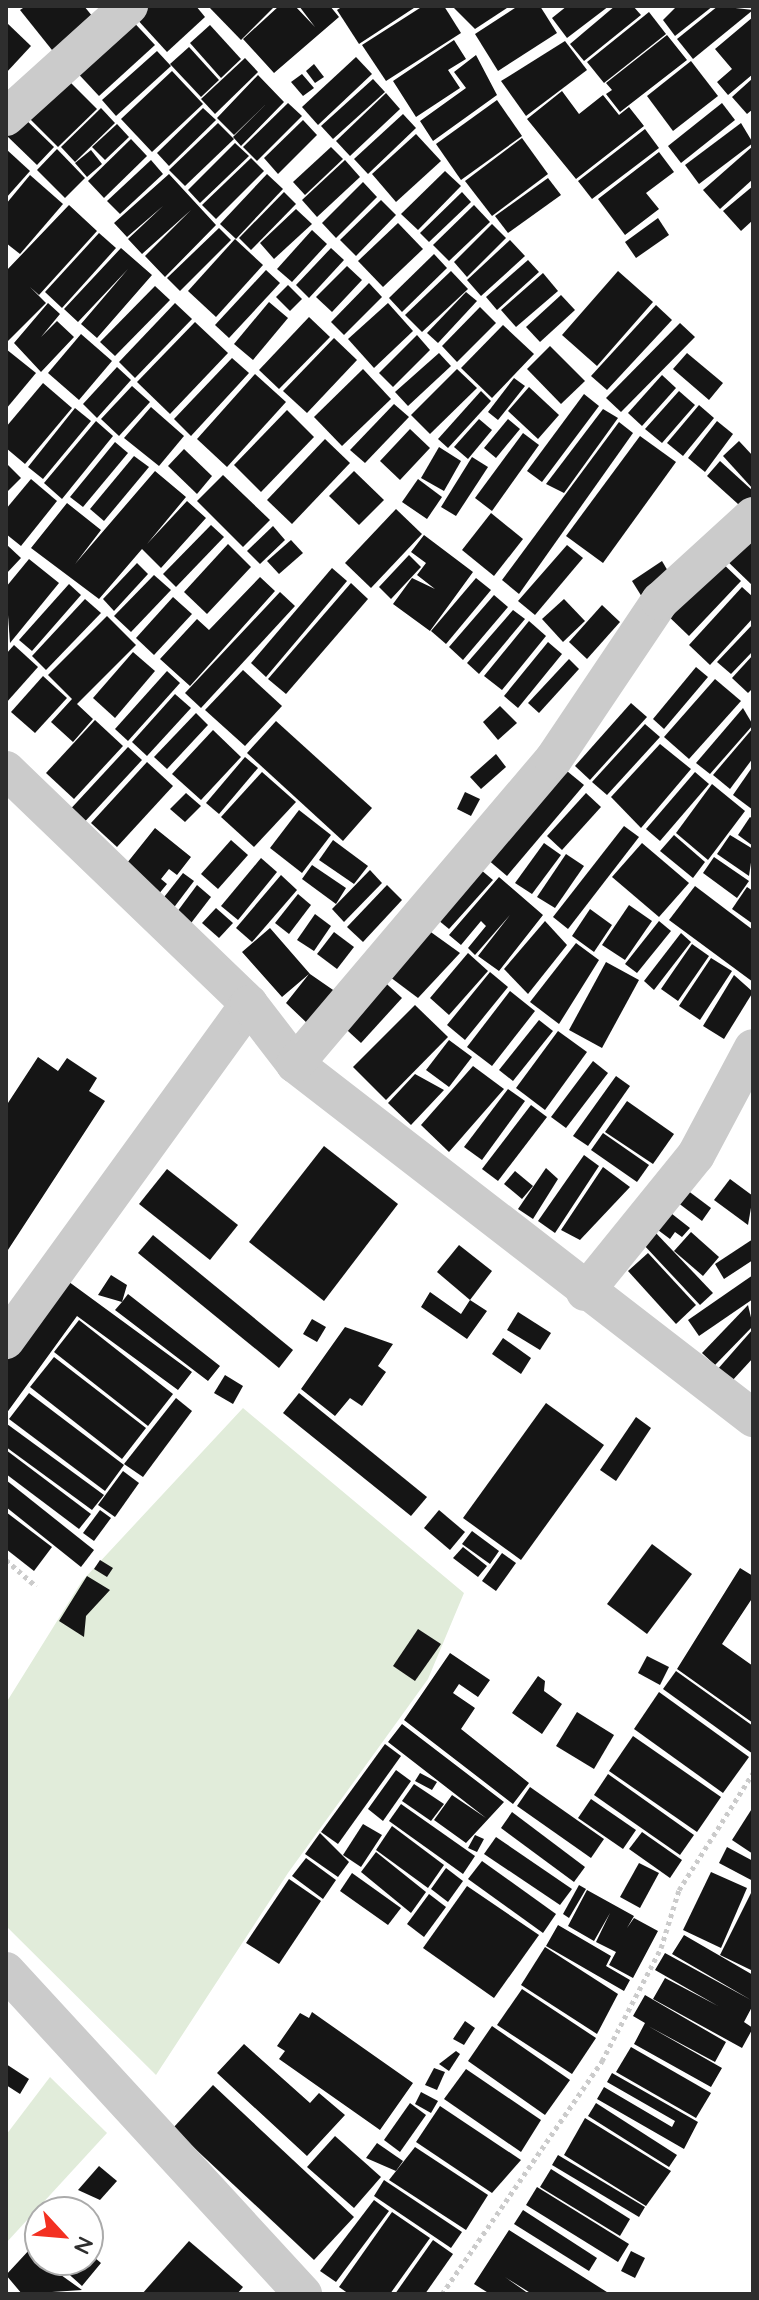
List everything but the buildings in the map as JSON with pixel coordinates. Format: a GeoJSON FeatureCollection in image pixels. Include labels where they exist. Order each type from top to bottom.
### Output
{"type":"FeatureCollection","features":[{"type":"Feature","properties":{"kind":"street"},"geometry":{"type":"LineString","coordinates":[[6,117],[129,6]]}},
{"type":"Feature","properties":{"kind":"street"},"geometry":{"type":"LineString","coordinates":[[295,1064],[553,760],[660,601],[753,516]]}},
{"type":"Feature","properties":{"kind":"street"},"geometry":{"type":"LineString","coordinates":[[6,770],[249,1004],[295,1064],[585,1292],[753,1418]]}},
{"type":"Feature","properties":{"kind":"street"},"geometry":{"type":"LineString","coordinates":[[6,1340],[249,1004]]}},
{"type":"Feature","properties":{"kind":"street"},"geometry":{"type":"LineString","coordinates":[[585,1292],[679,1180],[753,1048]]}},
{"type":"Feature","properties":{"kind":"street"},"geometry":{"type":"LineString","coordinates":[[6,1971],[303,2294]]}},
{"type":"Feature","properties":{"kind":"path"},"geometry":{"type":"LineString","coordinates":[[6,1560],[36,1586]]}},
{"type":"Feature","properties":{"kind":"path"},"geometry":{"type":"LineString","coordinates":[[442,2294],[602,2061],[661,1948],[679,1890],[753,1773]]}},
{"type":"Feature","properties":{"kind":"green space"},"geometry":{"type":"Polygon","coordinates":[[[243,1408],[464,1593],[428,1679],[288,1873],[156,2075],[6,1926],[6,1703],[82,1581],[243,1408]]]}},
{"type":"Feature","properties":{"kind":"green space"},"geometry":{"type":"Polygon","coordinates":[[[50,2077],[107,2133],[49,2196],[24,2196],[24,2223],[6,2243],[6,2135],[50,2077]]]}}]}
